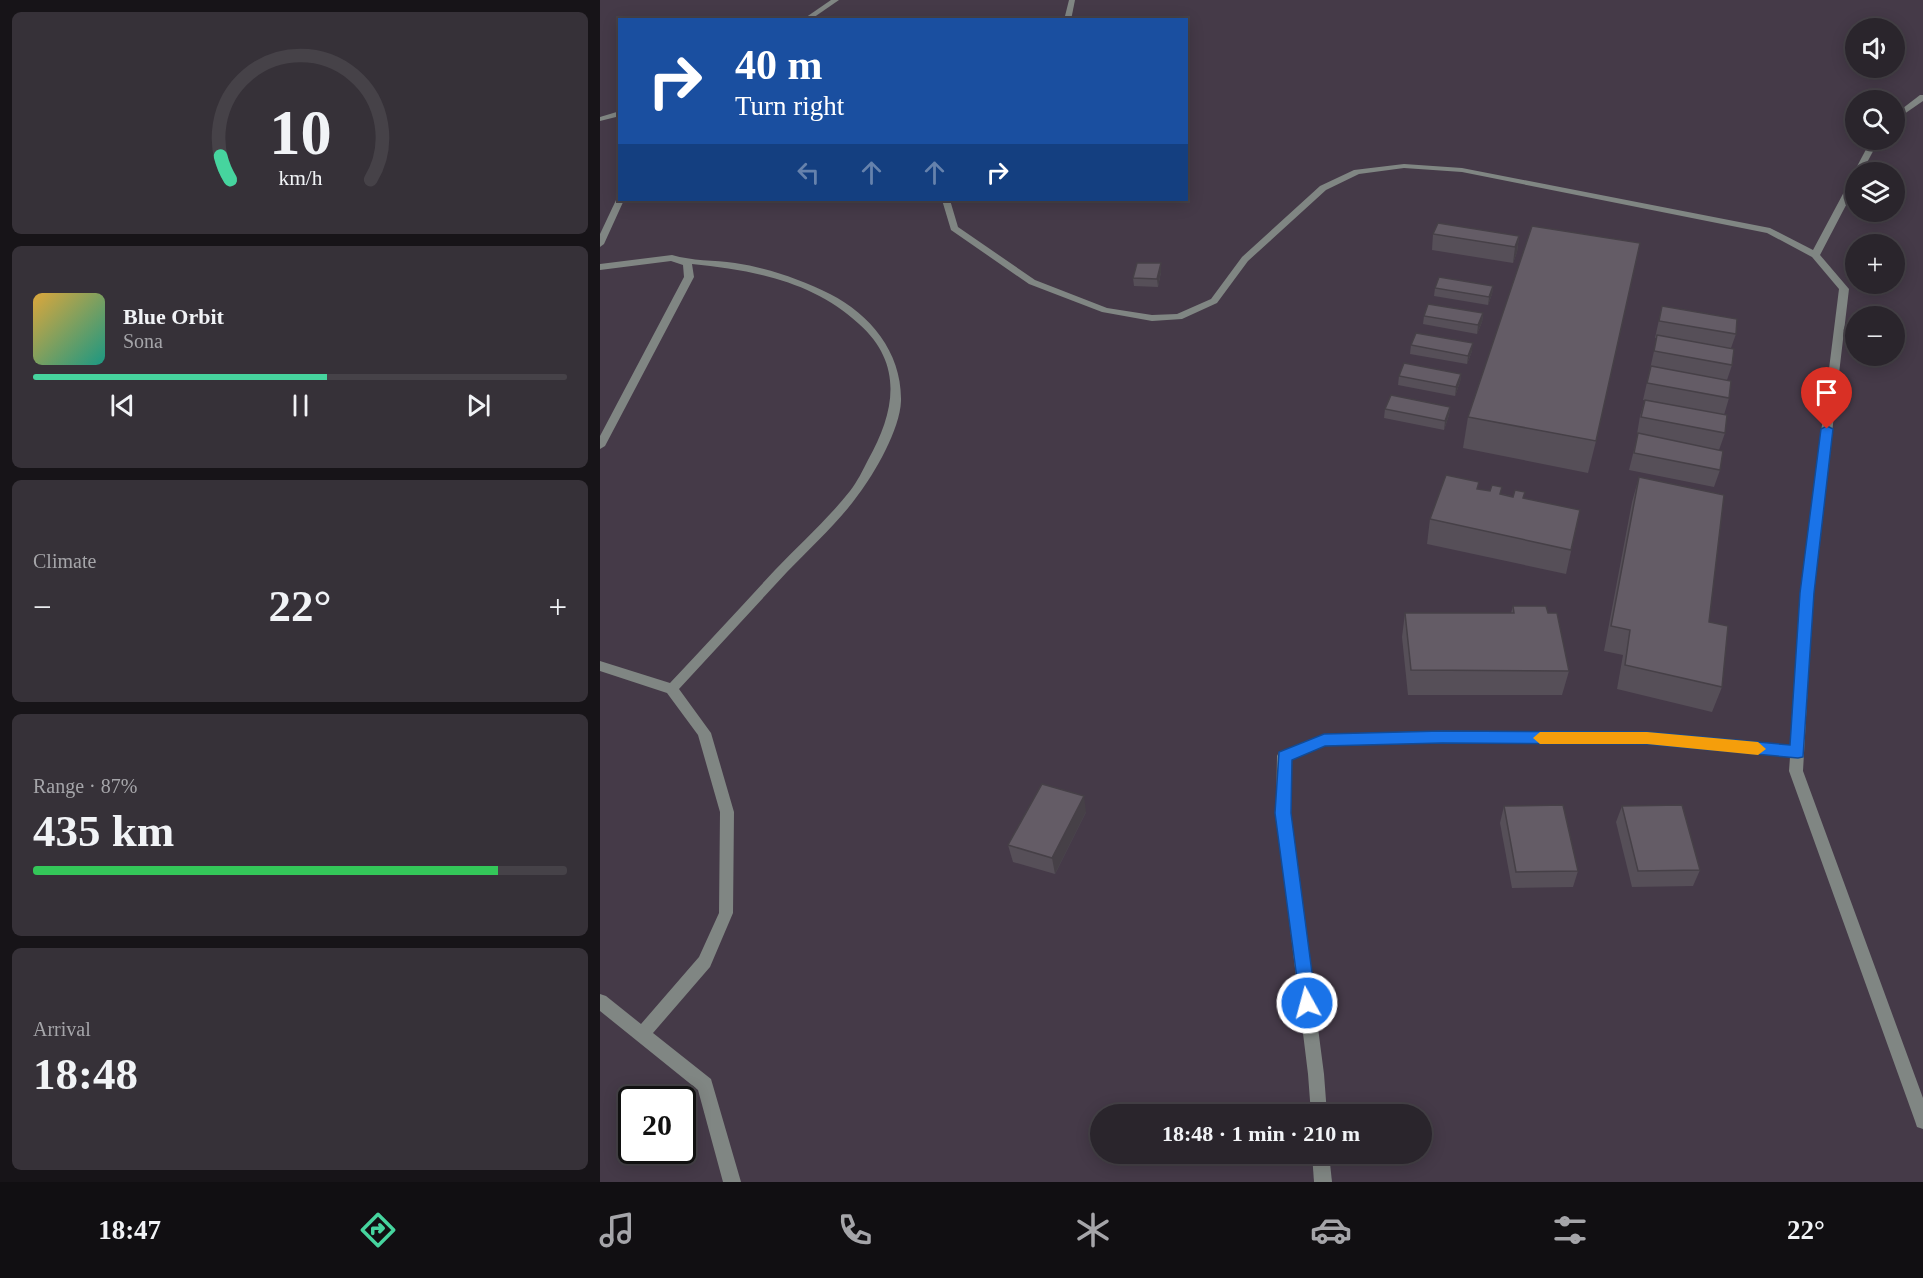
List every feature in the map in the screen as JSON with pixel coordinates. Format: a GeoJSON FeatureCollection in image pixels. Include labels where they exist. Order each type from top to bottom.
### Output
{"type":"FeatureCollection","features":[{"type":"Feature","properties":{"kind":"lane"},"geometry":{"type":"LineString","coordinates":[[808,18],[836,0]]}},
{"type":"Feature","properties":{"kind":"lane"},"geometry":{"type":"LineString","coordinates":[[1068,18],[1072,0]]}},
{"type":"Feature","properties":{"kind":"lane"},"geometry":{"type":"LineString","coordinates":[[1905,111],[1923,97]]}},
{"type":"Feature","properties":{"kind":"lane"},"geometry":{"type":"LineString","coordinates":[[600,119],[618,114]]}},
{"type":"Feature","properties":{"kind":"lane"},"geometry":{"type":"LineString","coordinates":[[946,201],[954,228],[1032,282],[1105,310],[1152,318],[1179,317],[1214,301],[1245,259],[1323,188],[1357,172],[1404,166],[1462,170],[1770,231],[1815,255],[1844,290],[1807,593],[1797,771],[1923,1121]]}},
{"type":"Feature","properties":{"kind":"lane"},"geometry":{"type":"LineString","coordinates":[[1815,255],[1845,198]]}},
{"type":"Feature","properties":{"kind":"lane"},"geometry":{"type":"LineString","coordinates":[[600,244],[620,201]]}},
{"type":"Feature","properties":{"kind":"lane"},"geometry":{"type":"LineString","coordinates":[[600,267],[654,259],[680,260],[752,269],[808,287],[849,308],[875,332],[895,368],[896,404],[876,458],[854,493],[672,689]]}},
{"type":"Feature","properties":{"kind":"lane"},"geometry":{"type":"LineString","coordinates":[[600,446],[689,277],[687,264],[680,260]]}},
{"type":"Feature","properties":{"kind":"lane"},"geometry":{"type":"LineString","coordinates":[[600,666],[672,689],[704,733],[727,812],[726,913],[705,962],[642,1034]]}},
{"type":"Feature","properties":{"kind":"lane"},"geometry":{"type":"LineString","coordinates":[[1318,1104],[1283,813],[1284,756],[1324,740],[1442,737],[1647,738],[1798,752]]}},
{"type":"Feature","properties":{"kind":"lane"},"geometry":{"type":"LineString","coordinates":[[600,1000],[705,1085],[732,1182]]}},
{"type":"Feature","properties":{"kind":"lane"},"geometry":{"type":"LineString","coordinates":[[1322,1164],[1323,1182]]}},
{"type":"Feature","properties":{"kind":"shaded area"},"geometry":{"type":"Polygon","coordinates":[[[600,0],[1923,0],[1923,1182],[600,1182],[600,0]]]}},
{"type":"Feature","properties":{"kind":"building"},"geometry":{"type":"Polygon","coordinates":[[[1438,223],[1519,236],[1515,247],[1433,234],[1438,223]]]}},
{"type":"Feature","properties":{"kind":"building"},"geometry":{"type":"Polygon","coordinates":[[[1532,226],[1640,243],[1596,441],[1468,417],[1532,226]]]}},
{"type":"Feature","properties":{"kind":"building"},"geometry":{"type":"Polygon","coordinates":[[[1137,263],[1161,263],[1157,279],[1133,278],[1137,263]]]}},
{"type":"Feature","properties":{"kind":"building"},"geometry":{"type":"Polygon","coordinates":[[[1439,277],[1493,286],[1489,297],[1435,288],[1439,277]]]}},
{"type":"Feature","properties":{"kind":"building"},"geometry":{"type":"Polygon","coordinates":[[[1428,304],[1483,313],[1478,325],[1424,316],[1428,304]]]}},
{"type":"Feature","properties":{"kind":"building"},"geometry":{"type":"Polygon","coordinates":[[[1662,306],[1737,319],[1736,334],[1659,321],[1662,306]]]}},
{"type":"Feature","properties":{"kind":"building"},"geometry":{"type":"Polygon","coordinates":[[[1416,333],[1473,343],[1468,356],[1411,345],[1416,333]]]}},
{"type":"Feature","properties":{"kind":"building"},"geometry":{"type":"Polygon","coordinates":[[[1657,335],[1734,349],[1732,365],[1654,351],[1657,335]]]}},
{"type":"Feature","properties":{"kind":"building"},"geometry":{"type":"Polygon","coordinates":[[[1404,363],[1461,374],[1456,387],[1399,376],[1404,363]]]}},
{"type":"Feature","properties":{"kind":"building"},"geometry":{"type":"Polygon","coordinates":[[[1651,366],[1731,381],[1729,398],[1647,383],[1651,366]]]}},
{"type":"Feature","properties":{"kind":"building"},"geometry":{"type":"Polygon","coordinates":[[[1391,395],[1450,407],[1445,421],[1385,409],[1391,395]]]}},
{"type":"Feature","properties":{"kind":"building"},"geometry":{"type":"Polygon","coordinates":[[[1645,400],[1727,415],[1725,433],[1641,417],[1645,400]]]}},
{"type":"Feature","properties":{"kind":"building"},"geometry":{"type":"Polygon","coordinates":[[[1638,433],[1723,451],[1720,470],[1634,453],[1638,433]]]}},
{"type":"Feature","properties":{"kind":"building"},"geometry":{"type":"Polygon","coordinates":[[[1446,475],[1479,482],[1477,489],[1490,491],[1492,485],[1502,487],[1500,494],[1513,497],[1515,490],[1525,492],[1523,498],[1580,510],[1571,550],[1430,519],[1446,475]]]}},
{"type":"Feature","properties":{"kind":"building"},"geometry":{"type":"Polygon","coordinates":[[[1639,477],[1724,495],[1709,622],[1728,626],[1722,687],[1625,665],[1630,630],[1611,626],[1639,477]]]}},
{"type":"Feature","properties":{"kind":"building"},"geometry":{"type":"Polygon","coordinates":[[[1513,606],[1546,606],[1548,613],[1557,613],[1569,671],[1411,670],[1405,613],[1514,613],[1513,606]]]}},
{"type":"Feature","properties":{"kind":"building"},"geometry":{"type":"Polygon","coordinates":[[[1042,784],[1084,796],[1052,858],[1008,845],[1042,784]]]}},
{"type":"Feature","properties":{"kind":"building"},"geometry":{"type":"Polygon","coordinates":[[[1563,805],[1578,871],[1516,872],[1504,806],[1563,805]]]}},
{"type":"Feature","properties":{"kind":"building"},"geometry":{"type":"Polygon","coordinates":[[[1682,805],[1700,870],[1638,871],[1622,806],[1682,805]]]}},
{"type":"Feature","properties":{"kind":"slow traffic"},"geometry":{"type":"LineString","coordinates":[[1540,738],[1647,738],[1758,749]]}},
{"type":"Feature","properties":{"kind":"route"},"geometry":{"type":"LineString","coordinates":[[1307,1003],[1283,813],[1284,756],[1324,740],[1442,737],[1647,738],[1798,752],[1807,593],[1827,429]]}}]}
